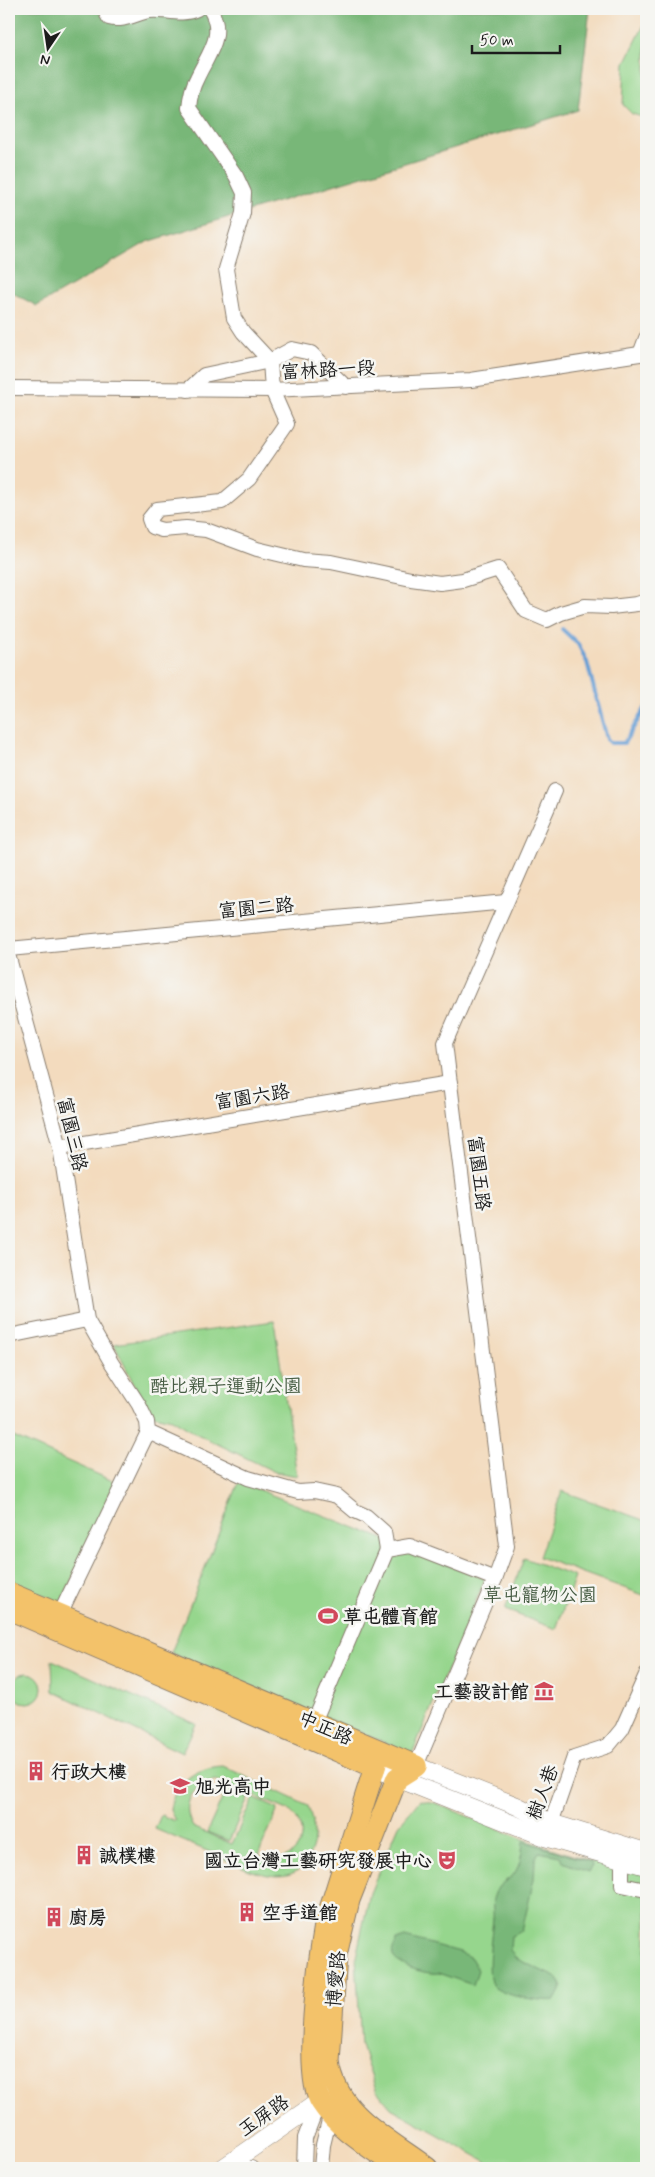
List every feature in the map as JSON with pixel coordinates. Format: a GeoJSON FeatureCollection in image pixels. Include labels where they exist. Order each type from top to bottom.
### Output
{"type":"FeatureCollection","features":[{"type":"Feature","properties":{"kind":"main road","name":"中正路"},"geometry":{"type":"LineString","coordinates":[[9,1593],[57,1620],[378,1759],[416,1766]]}},
{"type":"Feature","properties":{"kind":"main road","name":"中正路"},"geometry":{"type":"LineString","coordinates":[[9,1609],[57,1620],[314,1722],[378,1759]]}},
{"type":"Feature","properties":{"kind":"main road","name":"博愛路"},"geometry":{"type":"LineString","coordinates":[[378,1759],[325,1925],[320,1953],[312,2061],[313,2080],[329,2101],[349,2106],[369,2127],[427,2168]]}},
{"type":"Feature","properties":{"kind":"main road"},"geometry":{"type":"LineString","coordinates":[[398,1778],[416,1766]]}},
{"type":"Feature","properties":{"kind":"main road","name":"博愛路"},"geometry":{"type":"LineString","coordinates":[[329,2101],[331,2079],[329,2062],[338,1942],[359,1872],[398,1778]]}},
{"type":"Feature","properties":{"kind":"main road"},"geometry":{"type":"LineString","coordinates":[[329,2101],[357,2138],[399,2168]]}},
{"type":"Feature","properties":{"kind":"street"},"geometry":{"type":"LineString","coordinates":[[104,9],[109,18],[117,20],[150,11],[187,13],[196,9]]}},
{"type":"Feature","properties":{"kind":"street"},"geometry":{"type":"LineString","coordinates":[[210,9],[214,15],[218,32],[215,45],[196,79],[190,95],[189,108],[236,176],[244,193],[242,213],[226,269],[234,318],[242,332],[270,361],[272,390],[287,424],[249,479],[222,502],[157,510],[149,519],[152,527],[162,530],[186,528],[206,530],[257,549],[303,560],[331,562],[411,579],[440,583],[463,580],[498,569],[526,611],[547,620],[561,613],[585,606],[611,607],[637,604],[646,600]]}},
{"type":"Feature","properties":{"kind":"street"},"geometry":{"type":"LineString","coordinates":[[643,353],[646,338]]}},
{"type":"Feature","properties":{"kind":"street"},"geometry":{"type":"LineString","coordinates":[[188,390],[204,375],[270,361],[292,349],[311,353],[346,387]]}},
{"type":"Feature","properties":{"kind":"street","name":"富林路一段"},"geometry":{"type":"LineString","coordinates":[[9,388],[272,390],[346,387],[471,380],[643,353]]}},
{"type":"Feature","properties":{"kind":"street","name":"富園五路"},"geometry":{"type":"LineString","coordinates":[[416,1766],[495,1579],[507,1546],[445,1043],[555,791]]}},
{"type":"Feature","properties":{"kind":"street","name":"富園二路"},"geometry":{"type":"LineString","coordinates":[[9,950],[506,902]]}},
{"type":"Feature","properties":{"kind":"street","name":"富園三路"},"geometry":{"type":"LineString","coordinates":[[9,958],[60,1147],[87,1320]]}},
{"type":"Feature","properties":{"kind":"street","name":"富園六路"},"geometry":{"type":"LineString","coordinates":[[60,1147],[450,1082]]}},
{"type":"Feature","properties":{"kind":"street"},"geometry":{"type":"LineString","coordinates":[[9,1336],[87,1320],[111,1362],[139,1404],[147,1422],[148,1432],[57,1620]]}},
{"type":"Feature","properties":{"kind":"street"},"geometry":{"type":"LineString","coordinates":[[148,1432],[248,1478],[298,1492],[314,1491],[337,1496],[355,1511],[366,1516],[384,1532],[387,1550],[314,1722]]}},
{"type":"Feature","properties":{"kind":"street"},"geometry":{"type":"LineString","coordinates":[[387,1550],[410,1546],[495,1579]]}},
{"type":"Feature","properties":{"kind":"street","name":"樹人巷"},"geometry":{"type":"LineString","coordinates":[[548,1830],[574,1757],[608,1746],[622,1729],[646,1675]]}},
{"type":"Feature","properties":{"kind":"street","name":"中正路"},"geometry":{"type":"LineString","coordinates":[[378,1759],[398,1778],[548,1830],[624,1853],[646,1866]]}},
{"type":"Feature","properties":{"kind":"street","name":"中正路"},"geometry":{"type":"LineString","coordinates":[[416,1766],[517,1806],[548,1830]]}},
{"type":"Feature","properties":{"kind":"street","name":"中正路"},"geometry":{"type":"LineString","coordinates":[[624,1853],[646,1852]]}},
{"type":"Feature","properties":{"kind":"street"},"geometry":{"type":"LineString","coordinates":[[624,1853],[622,1885],[646,1890]]}},
{"type":"Feature","properties":{"kind":"street"},"geometry":{"type":"LineString","coordinates":[[304,2168],[306,2138],[329,2101]]}},
{"type":"Feature","properties":{"kind":"street"},"geometry":{"type":"LineString","coordinates":[[321,2168],[329,2101]]}},
{"type":"Feature","properties":{"kind":"street","name":"玉屏路"},"geometry":{"type":"LineString","coordinates":[[227,2166],[329,2101]]}},
{"type":"Feature","properties":{"kind":"street","name":"玉屏路"},"geometry":{"type":"LineString","coordinates":[[227,2166],[251,2168]]}},
{"type":"Feature","properties":{"kind":"green space"},"geometry":{"type":"Polygon","coordinates":[[[9,9],[590,9],[578,110],[147,242],[37,306],[9,291],[9,9]]]}},
{"type":"Feature","properties":{"kind":"green space"},"geometry":{"type":"Polygon","coordinates":[[[646,21],[646,118],[632,114],[623,105],[625,63],[646,21]]]}},
{"type":"Feature","properties":{"kind":"green space","name":"酷比親子運動公園"},"geometry":{"type":"Polygon","coordinates":[[[274,1321],[297,1476],[275,1472],[195,1433],[172,1419],[149,1414],[114,1344],[274,1321]]]}},
{"type":"Feature","properties":{"kind":"green space"},"geometry":{"type":"Polygon","coordinates":[[[9,1435],[115,1482],[61,1603],[9,1580],[9,1435]]]}},
{"type":"Feature","properties":{"kind":"green space","name":"草屯體育館"},"geometry":{"type":"Polygon","coordinates":[[[239,1482],[485,1579],[412,1754],[171,1653],[239,1482]]]}},
{"type":"Feature","properties":{"kind":"green space"},"geometry":{"type":"Polygon","coordinates":[[[562,1491],[646,1521],[646,1596],[539,1557],[562,1491]]]}},
{"type":"Feature","properties":{"kind":"green space","name":"草屯寵物公園"},"geometry":{"type":"Polygon","coordinates":[[[524,1558],[575,1577],[556,1629],[505,1610],[524,1558]]]}},
{"type":"Feature","properties":{"kind":"green space"},"geometry":{"type":"Polygon","coordinates":[[[52,1660],[196,1724],[182,1753],[53,1691],[52,1660]]]}},
{"type":"Feature","properties":{"kind":"green space"},"geometry":{"type":"Polygon","coordinates":[[[27,1673],[38,1677],[42,1688],[38,1699],[27,1703],[16,1699],[12,1688],[16,1677],[27,1673]]]}},
{"type":"Feature","properties":{"kind":"green space"},"geometry":{"type":"Polygon","coordinates":[[[223,1766],[308,1806],[314,1839],[308,1858],[299,1869],[289,1875],[263,1874],[249,1870],[155,1829],[161,1815],[175,1821],[170,1807],[173,1798],[182,1784],[193,1774],[223,1766]],[[216,1780],[200,1786],[188,1804],[189,1819],[193,1827],[232,1844],[253,1798],[278,1809],[258,1856],[270,1859],[281,1859],[290,1855],[300,1841],[301,1831],[298,1821],[290,1811],[216,1780]]]}},
{"type":"Feature","properties":{"kind":"green space"},"geometry":{"type":"Polygon","coordinates":[[[227,1788],[248,1798],[229,1841],[207,1832],[227,1788]]]}},
{"type":"Feature","properties":{"kind":"green space"},"geometry":{"type":"Polygon","coordinates":[[[420,1800],[435,1803],[526,1840],[590,1861],[646,1875],[646,2168],[498,2168],[391,2108],[376,2090],[361,2046],[356,1957],[370,1893],[399,1825],[420,1800]]]}},
{"type":"Feature","properties":{"kind":"green space"},"geometry":{"type":"Polygon","coordinates":[[[523,1841],[591,1862],[592,1866],[588,1872],[563,1862],[560,1856],[539,1852],[535,1859],[534,1879],[522,1931],[511,1936],[510,1950],[515,1958],[559,1979],[562,1987],[555,2000],[532,1999],[504,1993],[493,1986],[489,1974],[493,1898],[502,1883],[514,1874],[521,1858],[523,1841]]]}},
{"type":"Feature","properties":{"kind":"green space"},"geometry":{"type":"Polygon","coordinates":[[[405,1937],[460,1952],[471,1958],[478,1970],[473,1985],[438,1973],[427,1973],[413,1969],[400,1963],[393,1956],[393,1950],[397,1940],[405,1937]]]}},
{"type":"Feature","properties":{"kind":"waterway"},"geometry":{"type":"LineString","coordinates":[[562,629],[578,644],[587,662],[607,739],[611,743],[624,743],[646,707]]}},
{"type":"Feature","properties":{"kind":"place","name":"草屯體育館"},"geometry":{"type":"Point","coordinates":[328,1616]}},
{"type":"Feature","properties":{"kind":"place","name":"工藝設計館"},"geometry":{"type":"Point","coordinates":[544,1691]}},
{"type":"Feature","properties":{"kind":"place","name":"行政大樓"},"geometry":{"type":"Point","coordinates":[36,1771]}},
{"type":"Feature","properties":{"kind":"place","name":"旭光高中"},"geometry":{"type":"Point","coordinates":[180,1786]}},
{"type":"Feature","properties":{"kind":"place","name":"誠樸樓"},"geometry":{"type":"Point","coordinates":[84,1855]}},
{"type":"Feature","properties":{"kind":"place","name":"國立台灣工藝研究發展中心"},"geometry":{"type":"Point","coordinates":[447,1860]}},
{"type":"Feature","properties":{"kind":"place","name":"空手道館"},"geometry":{"type":"Point","coordinates":[247,1912]}},
{"type":"Feature","properties":{"kind":"place","name":"廚房"},"geometry":{"type":"Point","coordinates":[54,1917]}}]}
